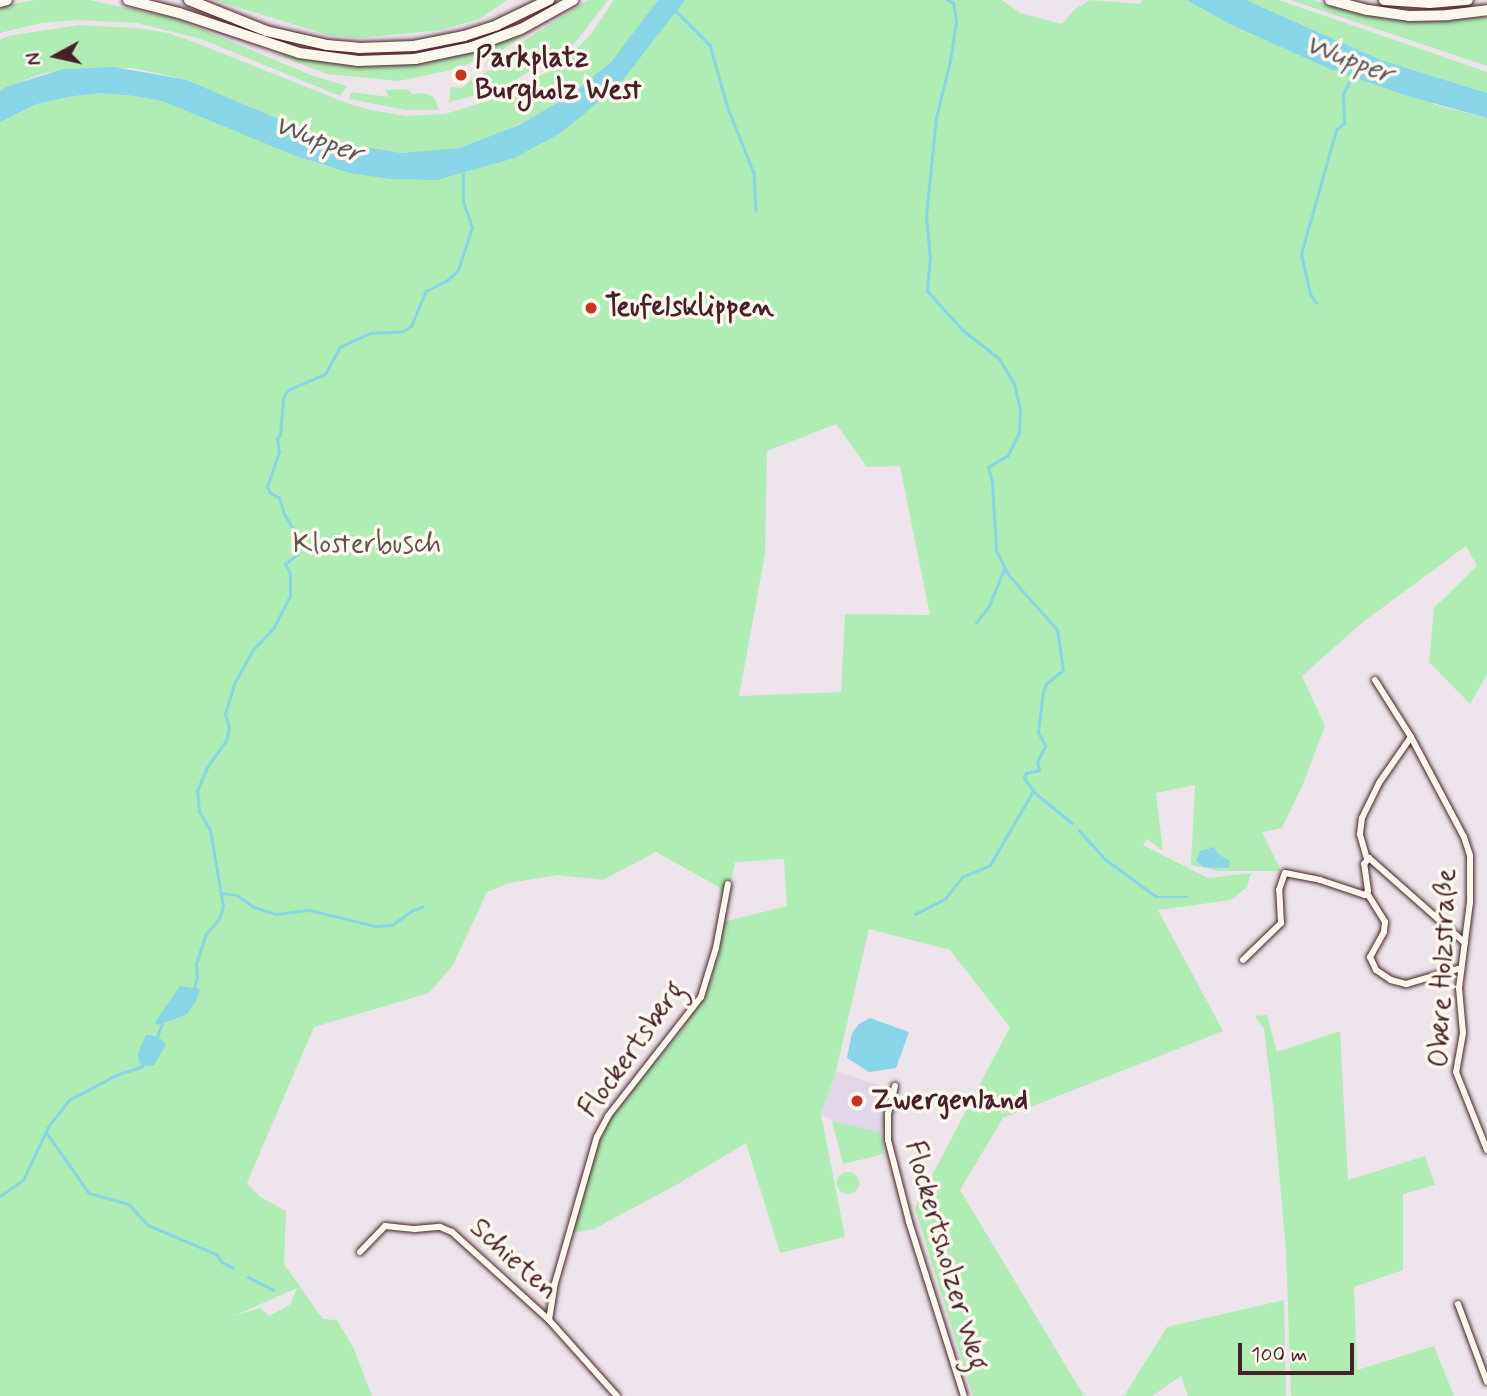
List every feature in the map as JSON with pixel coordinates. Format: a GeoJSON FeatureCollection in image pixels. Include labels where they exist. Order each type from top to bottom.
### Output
{"type":"FeatureCollection","features":[{"type":"Feature","properties":{"kind":"highway"},"geometry":{"type":"LineString","coordinates":[[0,2],[7,0]]}},
{"type":"Feature","properties":{"kind":"highway"},"geometry":{"type":"LineString","coordinates":[[128,0],[179,13],[299,53],[358,61],[415,59],[472,47],[521,29],[573,0]]}},
{"type":"Feature","properties":{"kind":"highway"},"geometry":{"type":"LineString","coordinates":[[189,0],[266,31],[327,45],[359,48],[442,41],[497,25],[549,0]]}},
{"type":"Feature","properties":{"kind":"highway"},"geometry":{"type":"LineString","coordinates":[[1330,0],[1376,12],[1409,16],[1487,10]]}},
{"type":"Feature","properties":{"kind":"highway"},"geometry":{"type":"LineString","coordinates":[[1384,0],[1430,3],[1468,0]]}},
{"type":"Feature","properties":{"kind":"street","name":"Obere Holzstraße"},"geometry":{"type":"LineString","coordinates":[[1375,680],[1411,737],[1464,837],[1470,856],[1470,902],[1461,968],[1463,1033],[1456,1072],[1487,1150]]}},
{"type":"Feature","properties":{"kind":"street"},"geometry":{"type":"LineString","coordinates":[[1411,737],[1379,783],[1363,818],[1360,834],[1367,859],[1363,868],[1367,893],[1385,922],[1384,932],[1370,957],[1376,970],[1406,984],[1461,968]]}},
{"type":"Feature","properties":{"kind":"street"},"geometry":{"type":"LineString","coordinates":[[1367,859],[1373,859],[1465,943]]}},
{"type":"Feature","properties":{"kind":"street"},"geometry":{"type":"LineString","coordinates":[[1243,960],[1281,923],[1278,897],[1285,873],[1320,880],[1356,894],[1367,893]]}},
{"type":"Feature","properties":{"kind":"street","name":"Flockertsberg"},"geometry":{"type":"LineString","coordinates":[[549,1320],[555,1283],[597,1136],[608,1116],[667,1045],[701,997],[713,960],[728,884]]}},
{"type":"Feature","properties":{"kind":"street","name":"Flockertsholzer Weg"},"geometry":{"type":"LineString","coordinates":[[895,1086],[887,1132],[894,1165],[964,1396]]}},
{"type":"Feature","properties":{"kind":"street","name":"Schieten"},"geometry":{"type":"LineString","coordinates":[[360,1252],[385,1226],[445,1228],[458,1236],[549,1320],[617,1396]]}},
{"type":"Feature","properties":{"kind":"street"},"geometry":{"type":"LineString","coordinates":[[1458,1304],[1487,1381]]}},
{"type":"Feature","properties":{"kind":"shaded area","name":"Zwergenland"},"geometry":{"type":"Polygon","coordinates":[[[836,1071],[891,1089],[881,1132],[832,1121],[821,1114],[836,1071]]]}},
{"type":"Feature","properties":{"kind":"green space"},"geometry":{"type":"Polygon","coordinates":[[[36,0],[89,0],[177,19],[311,75],[347,86],[340,96],[201,39],[137,23],[78,20],[41,23],[0,33],[0,6],[36,0]]]}},
{"type":"Feature","properties":{"kind":"green space"},"geometry":{"type":"Polygon","coordinates":[[[214,0],[507,0],[479,19],[441,30],[359,38],[328,35],[214,0]]]}},
{"type":"Feature","properties":{"kind":"green space"},"geometry":{"type":"Polygon","coordinates":[[[588,0],[608,0],[575,43],[501,89],[449,102],[451,87],[462,88],[472,79],[506,62],[499,57],[588,0]]]}},
{"type":"Feature","properties":{"kind":"green space"},"geometry":{"type":"Polygon","coordinates":[[[614,0],[658,0],[611,62],[590,81],[541,113],[492,137],[460,148],[402,153],[348,144],[302,129],[187,80],[133,68],[63,69],[38,75],[0,91],[0,40],[8,36],[79,25],[137,28],[169,33],[370,110],[406,116],[445,114],[504,96],[561,64],[591,34],[614,0]]]}},
{"type":"Feature","properties":{"kind":"green space","name":"Klosterbusch"},"geometry":{"type":"Polygon","coordinates":[[[669,0],[1002,0],[1020,13],[1062,24],[1075,9],[1090,0],[1140,4],[1142,0],[1187,0],[1266,39],[1439,106],[1487,118],[1487,674],[1470,704],[1429,662],[1434,608],[1477,566],[1466,546],[1363,622],[1302,676],[1325,726],[1303,784],[1282,828],[1262,832],[1281,871],[1219,871],[1191,865],[1195,785],[1156,793],[1163,851],[1147,839],[1143,845],[1208,878],[1251,873],[1247,887],[1231,900],[1158,910],[1223,1031],[1003,1118],[960,1190],[1084,1396],[973,1396],[915,1208],[1010,1027],[950,950],[869,929],[836,1071],[821,1114],[845,1237],[780,1253],[746,1143],[678,1184],[594,1229],[572,1233],[596,1148],[609,1118],[680,1032],[706,992],[718,957],[723,922],[787,906],[784,859],[735,862],[726,904],[719,887],[656,852],[603,880],[558,875],[509,883],[487,892],[453,965],[429,993],[314,1027],[247,1183],[260,1197],[286,1211],[284,1264],[323,1319],[337,1320],[354,1349],[372,1396],[0,1396],[0,122],[37,104],[68,97],[99,93],[134,96],[162,101],[322,165],[390,179],[569,111],[669,0]],[[836,424],[767,451],[765,554],[739,696],[841,692],[845,614],[930,615],[900,466],[867,467],[836,424]],[[297,1288],[234,1316],[260,1308],[269,1316],[290,1305],[297,1288]]]}},
{"type":"Feature","properties":{"kind":"green space"},"geometry":{"type":"Polygon","coordinates":[[[1246,0],[1279,0],[1487,72],[1487,93],[1381,60],[1246,0]]]}},
{"type":"Feature","properties":{"kind":"green space"},"geometry":{"type":"Polygon","coordinates":[[[1290,0],[1313,0],[1350,12],[1408,21],[1487,17],[1487,66],[1290,0]]]}},
{"type":"Feature","properties":{"kind":"green space"},"geometry":{"type":"Polygon","coordinates":[[[532,30],[496,54],[492,52],[460,68],[399,81],[327,74],[272,53],[352,66],[408,65],[471,53],[532,30]]]}},
{"type":"Feature","properties":{"kind":"green space"},"geometry":{"type":"Polygon","coordinates":[[[407,89],[413,94],[424,93],[434,97],[439,110],[405,110],[349,99],[351,92],[389,97],[385,90],[407,89]]]}},
{"type":"Feature","properties":{"kind":"green space"},"geometry":{"type":"Polygon","coordinates":[[[1267,1015],[1277,1052],[1340,1031],[1348,1180],[1425,1156],[1435,1185],[1403,1194],[1403,1270],[1354,1287],[1357,1370],[1434,1346],[1454,1396],[1291,1396],[1286,1251],[1273,1103],[1264,1029],[1255,1016],[1267,1015]]]}},
{"type":"Feature","properties":{"kind":"green space"},"geometry":{"type":"Polygon","coordinates":[[[832,1121],[881,1132],[884,1154],[843,1164],[832,1121]]]}},
{"type":"Feature","properties":{"kind":"green space"},"geometry":{"type":"Polygon","coordinates":[[[848,1172],[856,1175],[859,1183],[856,1191],[848,1194],[840,1191],[837,1183],[840,1175],[848,1172]]]}},
{"type":"Feature","properties":{"kind":"green space"},"geometry":{"type":"Polygon","coordinates":[[[1284,1300],[1286,1396],[1188,1396],[1181,1376],[1152,1396],[1124,1396],[1167,1327],[1284,1300]]]}},
{"type":"Feature","properties":{"kind":"water","name":"Wupper"},"geometry":{"type":"Polygon","coordinates":[[[658,0],[685,0],[622,81],[584,114],[559,134],[514,158],[437,180],[390,179],[350,173],[296,156],[162,101],[134,96],[99,93],[68,97],[37,104],[0,122],[0,91],[6,87],[63,69],[114,67],[187,80],[302,129],[348,144],[402,153],[460,148],[519,125],[571,95],[611,62],[658,0]]]}},
{"type":"Feature","properties":{"kind":"water","name":"Wupper"},"geometry":{"type":"Polygon","coordinates":[[[1187,0],[1246,0],[1381,60],[1487,93],[1487,118],[1411,97],[1330,69],[1230,24],[1187,0]]]}},
{"type":"Feature","properties":{"kind":"water"},"geometry":{"type":"Polygon","coordinates":[[[1214,847],[1218,854],[1230,861],[1229,868],[1204,867],[1196,861],[1200,851],[1214,847]]]}},
{"type":"Feature","properties":{"kind":"water"},"geometry":{"type":"Polygon","coordinates":[[[180,986],[200,989],[196,1001],[187,1014],[158,1025],[155,1022],[180,986]]]}},
{"type":"Feature","properties":{"kind":"water"},"geometry":{"type":"Polygon","coordinates":[[[870,1018],[909,1032],[896,1068],[869,1072],[847,1058],[852,1033],[859,1024],[870,1018]]]}},
{"type":"Feature","properties":{"kind":"water"},"geometry":{"type":"Polygon","coordinates":[[[146,1035],[156,1036],[166,1044],[154,1065],[148,1066],[139,1063],[138,1053],[146,1035]]]}},
{"type":"Feature","properties":{"kind":"waterway"},"geometry":{"type":"LineString","coordinates":[[915,914],[945,899],[962,877],[990,865],[1033,791],[1024,778],[1026,773],[1039,770],[1037,762],[1045,746],[1038,732],[1043,692],[1046,684],[1063,670],[1057,630],[1009,576],[996,550],[992,483],[988,467],[1008,455],[1019,432],[1020,410],[1014,384],[999,359],[962,330],[927,291],[930,258],[926,216],[936,118],[950,61],[956,21],[953,3],[947,0]]}},
{"type":"Feature","properties":{"kind":"waterway"},"geometry":{"type":"LineString","coordinates":[[674,9],[710,45],[728,108],[754,173],[756,210]]}},
{"type":"Feature","properties":{"kind":"waterway","name":"Wupper"},"geometry":{"type":"LineString","coordinates":[[1316,303],[1310,294],[1301,254],[1336,130],[1344,123],[1343,95],[1352,75]]}},
{"type":"Feature","properties":{"kind":"waterway"},"geometry":{"type":"LineString","coordinates":[[194,988],[196,964],[206,934],[219,919],[223,907],[210,830],[199,812],[197,791],[207,767],[226,741],[229,728],[225,714],[235,682],[252,651],[274,627],[290,595],[290,574],[285,564],[298,554],[300,549],[299,540],[284,514],[279,498],[270,493],[267,487],[279,452],[277,439],[280,435],[283,398],[288,390],[325,374],[340,347],[370,333],[404,331],[411,326],[426,291],[448,280],[458,270],[472,227],[463,202],[463,174]]}},
{"type":"Feature","properties":{"kind":"waterway"},"geometry":{"type":"LineString","coordinates":[[976,623],[989,606],[1004,569]]}},
{"type":"Feature","properties":{"kind":"waterway"},"geometry":{"type":"LineString","coordinates":[[1034,792],[1072,823]]}},
{"type":"Feature","properties":{"kind":"waterway"},"geometry":{"type":"LineString","coordinates":[[1079,830],[1105,859],[1157,897],[1187,897]]}},
{"type":"Feature","properties":{"kind":"waterway"},"geometry":{"type":"LineString","coordinates":[[223,893],[237,895],[254,907],[275,914],[310,910],[375,926],[392,925],[411,911],[422,907]]}},
{"type":"Feature","properties":{"kind":"waterway"},"geometry":{"type":"LineString","coordinates":[[157,1037],[162,1024]]}},
{"type":"Feature","properties":{"kind":"waterway"},"geometry":{"type":"LineString","coordinates":[[0,1196],[23,1180],[48,1127],[69,1100],[116,1075],[141,1067],[144,1062]]}},
{"type":"Feature","properties":{"kind":"waterway"},"geometry":{"type":"LineString","coordinates":[[47,1133],[89,1193],[129,1204],[148,1225],[216,1254],[222,1262],[234,1268]]}},
{"type":"Feature","properties":{"kind":"waterway"},"geometry":{"type":"LineString","coordinates":[[248,1277],[273,1290]]}},
{"type":"Feature","properties":{"kind":"place","name":"Parkplatz Burgholz West"},"geometry":{"type":"Point","coordinates":[461,75]}},
{"type":"Feature","properties":{"kind":"place","name":"Teufelsklippen"},"geometry":{"type":"Point","coordinates":[591,308]}},
{"type":"Feature","properties":{"kind":"place","name":"Zwergenland"},"geometry":{"type":"Point","coordinates":[857,1101]}}]}
